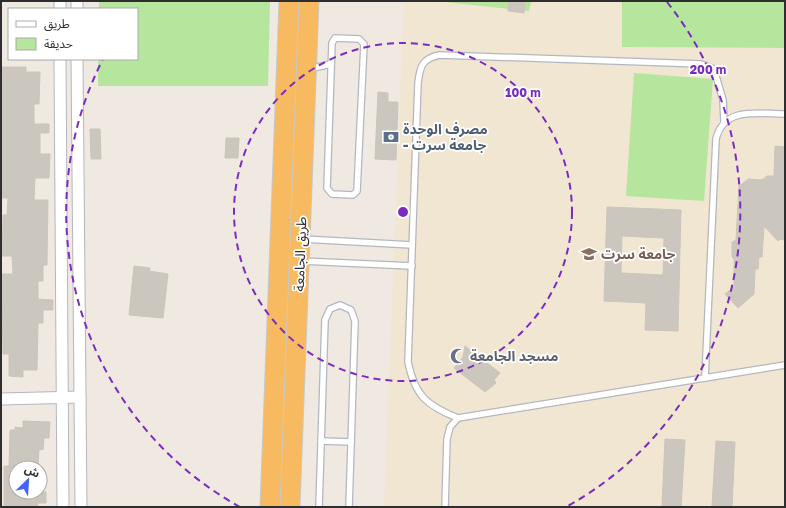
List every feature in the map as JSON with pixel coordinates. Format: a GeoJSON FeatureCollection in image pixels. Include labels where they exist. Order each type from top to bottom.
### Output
{"type":"FeatureCollection","features":[{"type":"Feature","properties":{"kind":"highway","name":"طريق الجامعة"},"geometry":{"type":"LineString","coordinates":[[270,507],[289,1]]}},
{"type":"Feature","properties":{"kind":"highway","name":"طريق الجامعة"},"geometry":{"type":"LineString","coordinates":[[290,507],[309,1]]}},
{"type":"Feature","properties":{"kind":"street"},"geometry":{"type":"LineString","coordinates":[[60,60],[64,507]]}},
{"type":"Feature","properties":{"kind":"street"},"geometry":{"type":"LineString","coordinates":[[77,60],[81,507]]}},
{"type":"Feature","properties":{"kind":"street"},"geometry":{"type":"LineString","coordinates":[[1,399],[80,397]]}},
{"type":"Feature","properties":{"kind":"lane"},"geometry":{"type":"LineString","coordinates":[[335,38],[359,39],[362,41],[364,44],[357,191],[353,195],[332,194],[327,188],[331,64],[332,43],[335,38]]}},
{"type":"Feature","properties":{"kind":"lane"},"geometry":{"type":"LineString","coordinates":[[724,121],[723,100],[714,69],[701,64],[439,56],[430,58],[422,64],[418,83],[408,362],[413,382],[424,398],[440,411],[458,418],[785,365]]}},
{"type":"Feature","properties":{"kind":"lane"},"geometry":{"type":"LineString","coordinates":[[307,70],[331,64]]}},
{"type":"Feature","properties":{"kind":"lane"},"geometry":{"type":"LineString","coordinates":[[705,378],[716,139],[718,129],[724,121],[732,116],[743,114],[785,114]]}},
{"type":"Feature","properties":{"kind":"lane"},"geometry":{"type":"LineString","coordinates":[[300,239],[412,245]]}},
{"type":"Feature","properties":{"kind":"lane"},"geometry":{"type":"LineString","coordinates":[[299,261],[412,266]]}},
{"type":"Feature","properties":{"kind":"lane"},"geometry":{"type":"LineString","coordinates":[[319,507],[325,320],[330,309],[340,305],[351,310],[355,321],[349,507]]}},
{"type":"Feature","properties":{"kind":"lane"},"geometry":{"type":"LineString","coordinates":[[446,507],[447,440],[450,427],[458,418]]}},
{"type":"Feature","properties":{"kind":"lane"},"geometry":{"type":"LineString","coordinates":[[321,440],[351,442]]}},
{"type":"Feature","properties":{"kind":"shaded area","name":"جامعة سرت"},"geometry":{"type":"Polygon","coordinates":[[[404,1],[785,1],[785,507],[384,507],[404,1]]]}},
{"type":"Feature","properties":{"kind":"green space"},"geometry":{"type":"Polygon","coordinates":[[[99,1],[270,1],[268,86],[98,86],[98,60],[138,60],[138,8],[99,8],[99,1]]]}},
{"type":"Feature","properties":{"kind":"green space"},"geometry":{"type":"Polygon","coordinates":[[[436,1],[531,1],[529,11],[436,1]]]}},
{"type":"Feature","properties":{"kind":"green space"},"geometry":{"type":"Polygon","coordinates":[[[622,1],[785,1],[785,48],[622,47],[622,1]]]}},
{"type":"Feature","properties":{"kind":"green space"},"geometry":{"type":"Polygon","coordinates":[[[634,73],[713,79],[704,201],[626,196],[634,73]]]}},
{"type":"Feature","properties":{"kind":"building"},"geometry":{"type":"Polygon","coordinates":[[[509,1],[525,1],[524,13],[508,11],[509,1]]]}},
{"type":"Feature","properties":{"kind":"building"},"geometry":{"type":"Polygon","coordinates":[[[1,67],[26,67],[26,72],[40,72],[39,104],[34,104],[34,124],[49,124],[49,133],[40,133],[40,154],[50,154],[49,178],[35,178],[34,200],[48,200],[47,265],[43,265],[43,281],[38,281],[38,299],[53,300],[53,310],[43,310],[43,323],[38,323],[37,370],[23,370],[23,377],[9,376],[9,354],[3,354],[1,274],[13,274],[12,256],[2,256],[3,215],[7,215],[8,198],[1,198],[1,67]]]}},
{"type":"Feature","properties":{"kind":"building"},"geometry":{"type":"Polygon","coordinates":[[[378,92],[388,93],[388,102],[398,102],[396,160],[375,159],[378,92]]]}},
{"type":"Feature","properties":{"kind":"building"},"geometry":{"type":"Polygon","coordinates":[[[90,129],[100,129],[101,159],[91,159],[90,129]]]}},
{"type":"Feature","properties":{"kind":"building"},"geometry":{"type":"Polygon","coordinates":[[[226,138],[239,138],[238,158],[225,158],[226,138]]]}},
{"type":"Feature","properties":{"kind":"building"},"geometry":{"type":"Polygon","coordinates":[[[775,146],[785,147],[785,240],[780,239],[778,241],[764,226],[762,257],[759,257],[758,269],[755,269],[754,294],[738,308],[725,294],[734,287],[734,259],[732,257],[732,242],[736,240],[739,185],[748,179],[762,180],[767,176],[774,176],[775,146]]]}},
{"type":"Feature","properties":{"kind":"building"},"geometry":{"type":"Polygon","coordinates":[[[607,207],[681,210],[678,331],[645,330],[646,303],[604,301],[607,207]],[[622,236],[621,273],[663,275],[664,238],[622,236]]]}},
{"type":"Feature","properties":{"kind":"building"},"geometry":{"type":"Polygon","coordinates":[[[134,266],[150,268],[149,271],[168,274],[163,318],[129,315],[134,266]]]}},
{"type":"Feature","properties":{"kind":"building"},"geometry":{"type":"Polygon","coordinates":[[[465,346],[500,373],[494,380],[496,383],[485,392],[454,368],[463,357],[465,346]]]}},
{"type":"Feature","properties":{"kind":"building"},"geometry":{"type":"Polygon","coordinates":[[[23,421],[50,422],[49,438],[44,438],[43,450],[39,449],[38,460],[9,460],[10,430],[15,430],[15,427],[23,428],[23,421]]]}},
{"type":"Feature","properties":{"kind":"building"},"geometry":{"type":"Polygon","coordinates":[[[665,439],[685,440],[681,507],[662,507],[665,439]]]}},
{"type":"Feature","properties":{"kind":"building"},"geometry":{"type":"Polygon","coordinates":[[[716,441],[735,442],[732,507],[712,506],[716,441]]]}},
{"type":"Feature","properties":{"kind":"building"},"geometry":{"type":"Polygon","coordinates":[[[4,466],[8,466],[8,500],[46,500],[46,503],[38,503],[38,507],[4,507],[4,466]]]}},
{"type":"Feature","properties":{"kind":"place","name":"مصرف الوحدة - جامعة سرت"},"geometry":{"type":"Point","coordinates":[391,137]}},
{"type":"Feature","properties":{"kind":"place","name":"جامعة سرت"},"geometry":{"type":"Point","coordinates":[589,254]}},
{"type":"Feature","properties":{"kind":"place","name":"مسجد الجامعة"},"geometry":{"type":"Point","coordinates":[458,356]}}]}
